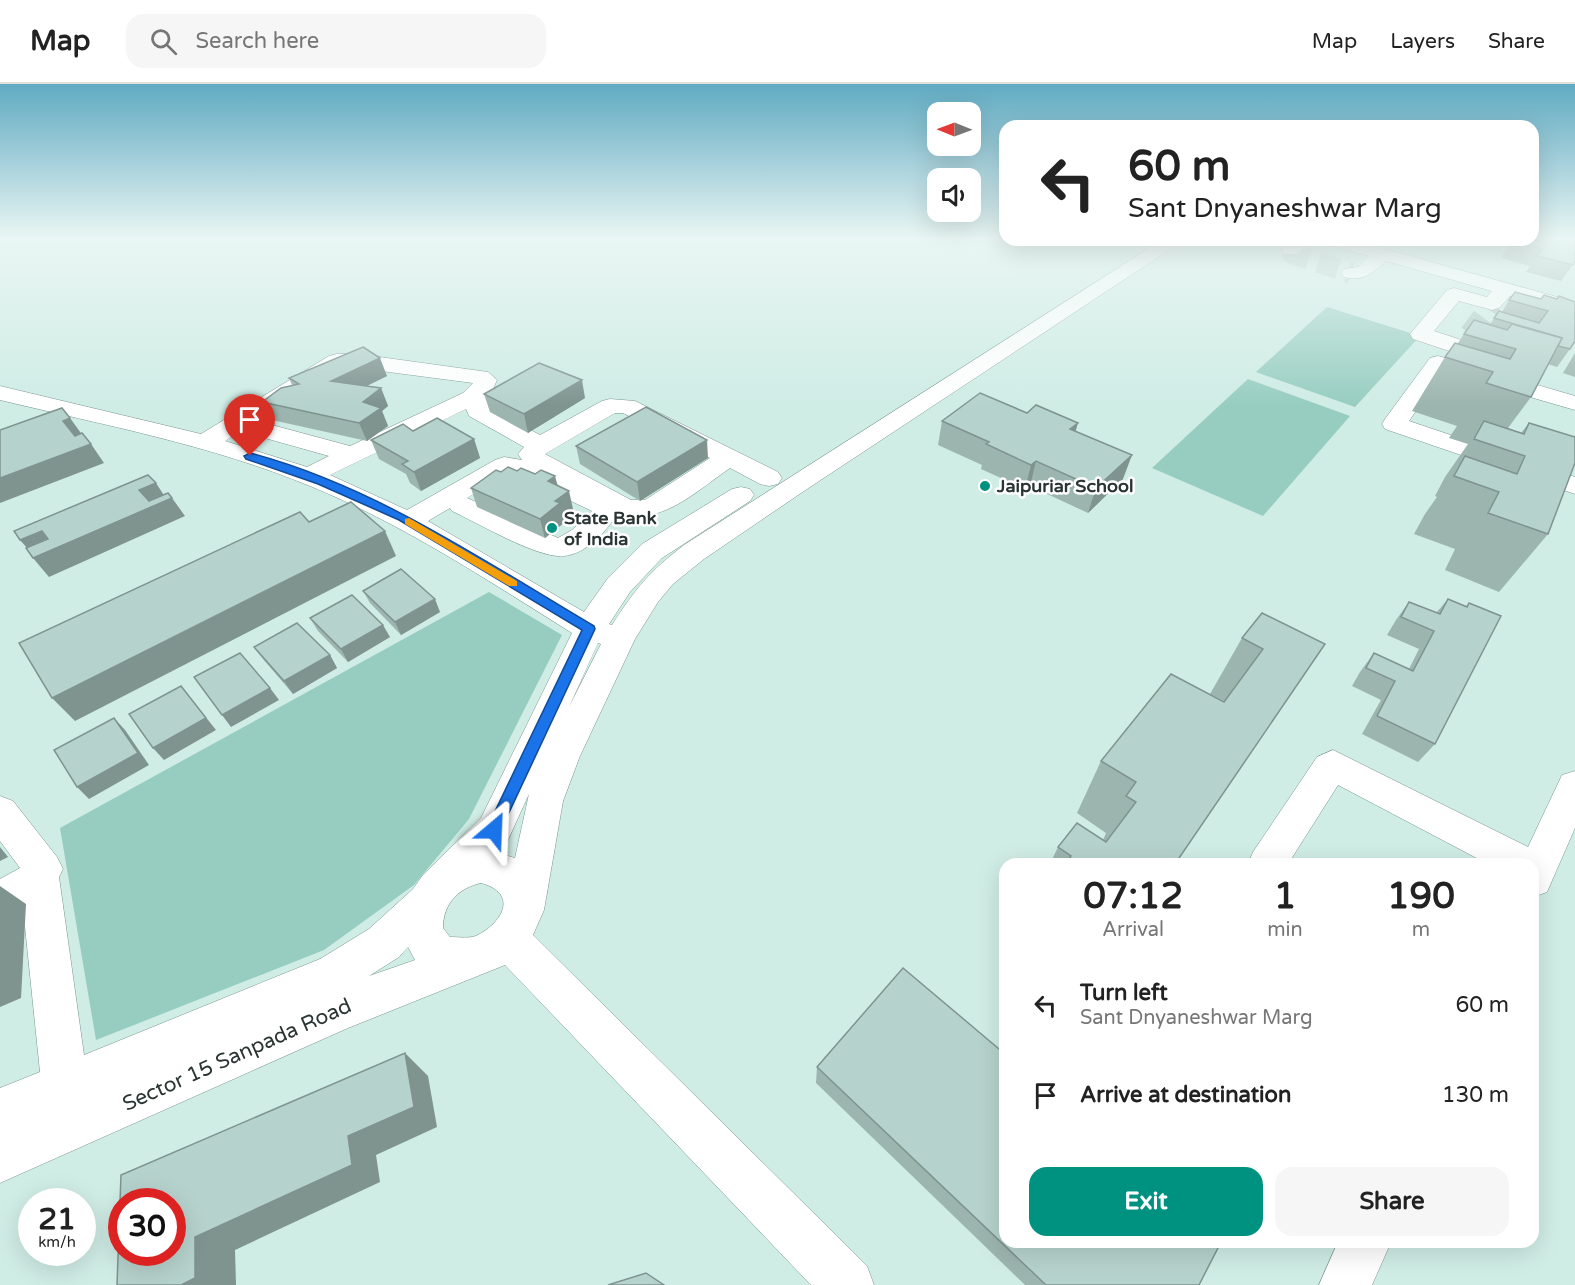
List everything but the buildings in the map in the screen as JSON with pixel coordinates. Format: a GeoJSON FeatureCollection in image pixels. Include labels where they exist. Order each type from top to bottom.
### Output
{"type":"FeatureCollection","features":[{"type":"Feature","properties":{"kind":"street","name":"Sector 15 Sanpada Road"},"geometry":{"type":"LineString","coordinates":[[0,1113],[334,974],[384,943],[494,830],[589,629],[619,585],[652,551],[1064,293]]}},
{"type":"Feature","properties":{"kind":"street"},"geometry":{"type":"LineString","coordinates":[[503,935],[545,801],[562,756],[620,638],[647,595],[663,577],[694,552],[1094,293]]}},
{"type":"Feature","properties":{"kind":"street"},"geometry":{"type":"LineString","coordinates":[[1501,293],[1492,304],[1454,294],[1421,334],[1464,340],[1575,382]]}},
{"type":"Feature","properties":{"kind":"street"},"geometry":{"type":"LineString","coordinates":[[1520,293],[1575,308]]}},
{"type":"Feature","properties":{"kind":"street"},"geometry":{"type":"LineString","coordinates":[[204,443],[337,361],[380,364],[480,377],[486,380],[485,385],[471,398],[352,455],[315,479]]}},
{"type":"Feature","properties":{"kind":"street"},"geometry":{"type":"LineString","coordinates":[[1575,403],[1438,363],[1394,424],[1575,486]]}},
{"type":"Feature","properties":{"kind":"street"},"geometry":{"type":"LineString","coordinates":[[526,380],[482,404],[477,411],[540,445]]}},
{"type":"Feature","properties":{"kind":"street"},"geometry":{"type":"LineString","coordinates":[[0,393],[204,443],[273,463],[315,479],[406,519],[589,629],[620,638]]}},
{"type":"Feature","properties":{"kind":"street"},"geometry":{"type":"LineString","coordinates":[[579,393],[610,406],[627,406],[769,478]]}},
{"type":"Feature","properties":{"kind":"street"},"geometry":{"type":"LineString","coordinates":[[610,406],[540,445],[531,454],[534,459],[626,508],[636,510],[655,506],[729,458]]}},
{"type":"Feature","properties":{"kind":"street"},"geometry":{"type":"LineString","coordinates":[[237,423],[352,455]]}},
{"type":"Feature","properties":{"kind":"street"},"geometry":{"type":"LineString","coordinates":[[315,479],[429,430],[436,430],[452,437]]}},
{"type":"Feature","properties":{"kind":"street"},"geometry":{"type":"LineString","coordinates":[[273,463],[304,441]]}},
{"type":"Feature","properties":{"kind":"street"},"geometry":{"type":"LineString","coordinates":[[406,519],[486,468],[489,461],[478,452]]}},
{"type":"Feature","properties":{"kind":"street"},"geometry":{"type":"LineString","coordinates":[[406,519],[504,465],[520,467],[607,508],[600,520],[575,542],[560,548],[546,545],[462,505]]}},
{"type":"Feature","properties":{"kind":"street"},"geometry":{"type":"LineString","coordinates":[[1271,858],[1330,767],[1335,765],[1509,858]]}},
{"type":"Feature","properties":{"kind":"street"},"geometry":{"type":"LineString","coordinates":[[1538,858],[1575,786]]}},
{"type":"Feature","properties":{"kind":"street"},"geometry":{"type":"LineString","coordinates":[[0,812],[43,869],[39,877],[28,886],[0,897]]}},
{"type":"Feature","properties":{"kind":"street"},"geometry":{"type":"LineString","coordinates":[[481,866],[496,867],[510,873],[520,882],[524,895],[503,935],[459,960],[443,956],[430,947],[423,934],[422,919],[438,890],[465,869],[481,866]]}},
{"type":"Feature","properties":{"kind":"street"},"geometry":{"type":"LineString","coordinates":[[39,877],[65,1086]]}},
{"type":"Feature","properties":{"kind":"street","name":"Sector 15 Sanpada Road"},"geometry":{"type":"LineString","coordinates":[[0,1159],[503,935]]}},
{"type":"Feature","properties":{"kind":"street"},"geometry":{"type":"LineString","coordinates":[[503,935],[848,1285]]}},
{"type":"Feature","properties":{"kind":"street"},"geometry":{"type":"LineString","coordinates":[[1345,1285],[1362,1248]]}},
{"type":"Feature","properties":{"kind":"green space"},"geometry":{"type":"Polygon","coordinates":[[[1327,307],[1420,336],[1355,407],[1256,372],[1327,307]]]}},
{"type":"Feature","properties":{"kind":"green space"},"geometry":{"type":"Polygon","coordinates":[[[1248,379],[1350,416],[1263,516],[1152,468],[1248,379]]]}},
{"type":"Feature","properties":{"kind":"green space"},"geometry":{"type":"Polygon","coordinates":[[[489,592],[562,635],[469,819],[414,885],[324,950],[96,1040],[60,828],[489,592]]]}},
{"type":"Feature","properties":{"kind":"tunnel"},"geometry":{"type":"LineString","coordinates":[[1470,334],[1492,304]]}},
{"type":"Feature","properties":{"kind":"slow traffic"},"geometry":{"type":"LineString","coordinates":[[409,522],[513,583]]}},
{"type":"Feature","properties":{"kind":"place","name":"Jaipuriar School"},"geometry":{"type":"Point","coordinates":[985,486]}},
{"type":"Feature","properties":{"kind":"place","name":"State Bank of India"},"geometry":{"type":"Point","coordinates":[552,528]}},
{"type":"Feature","properties":{"kind":"route"},"geometry":{"type":"LineString","coordinates":[[250,456],[322,481],[403,518],[589,629],[494,830]]}}]}
